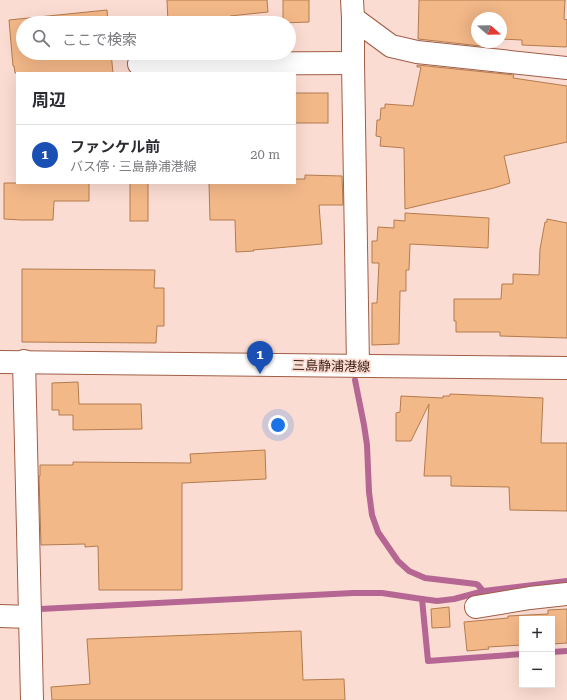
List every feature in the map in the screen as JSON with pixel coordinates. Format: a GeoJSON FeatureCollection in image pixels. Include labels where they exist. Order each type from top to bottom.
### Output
{"type":"FeatureCollection","features":[{"type":"Feature","properties":{"kind":"street"},"geometry":{"type":"LineString","coordinates":[[353,9],[358,366]]}},
{"type":"Feature","properties":{"kind":"street"},"geometry":{"type":"LineString","coordinates":[[353,9],[391,46],[417,52],[567,68]]}},
{"type":"Feature","properties":{"kind":"street"},"geometry":{"type":"LineString","coordinates":[[139,64],[353,63]]}},
{"type":"Feature","properties":{"kind":"street","name":"三島静浦港線"},"geometry":{"type":"LineString","coordinates":[[0,362],[567,368]]}},
{"type":"Feature","properties":{"kind":"street"},"geometry":{"type":"LineString","coordinates":[[24,362],[32,700]]}},
{"type":"Feature","properties":{"kind":"street"},"geometry":{"type":"LineString","coordinates":[[476,607],[530,598],[567,594]]}},
{"type":"Feature","properties":{"kind":"street"},"geometry":{"type":"LineString","coordinates":[[0,616],[30,617]]}},
{"type":"Feature","properties":{"kind":"building"},"geometry":{"type":"Polygon","coordinates":[[[167,0],[267,0],[268,12],[230,16],[168,16],[167,0]]]}},
{"type":"Feature","properties":{"kind":"building"},"geometry":{"type":"Polygon","coordinates":[[[283,0],[309,0],[309,22],[296,22],[296,16],[283,16],[283,0]]]}},
{"type":"Feature","properties":{"kind":"building"},"geometry":{"type":"Polygon","coordinates":[[[419,0],[565,0],[564,19],[567,20],[566,47],[522,45],[522,40],[507,39],[507,12],[471,12],[471,45],[418,39],[419,0]]]}},
{"type":"Feature","properties":{"kind":"building"},"geometry":{"type":"Polygon","coordinates":[[[107,10],[107,16],[48,16],[107,10]]]}},
{"type":"Feature","properties":{"kind":"building"},"geometry":{"type":"Polygon","coordinates":[[[16,19],[16,60],[112,60],[113,72],[15,73],[9,20],[16,19]]]}},
{"type":"Feature","properties":{"kind":"building"},"geometry":{"type":"Polygon","coordinates":[[[417,65],[514,75],[513,78],[567,86],[567,142],[504,156],[510,183],[405,209],[404,148],[380,146],[381,137],[376,136],[377,120],[380,120],[381,108],[385,108],[385,104],[413,106],[421,67],[417,67],[417,65]]]}},
{"type":"Feature","properties":{"kind":"building"},"geometry":{"type":"Polygon","coordinates":[[[296,93],[328,93],[328,123],[296,123],[296,93]]]}},
{"type":"Feature","properties":{"kind":"building"},"geometry":{"type":"Polygon","coordinates":[[[305,175],[342,176],[343,205],[319,205],[322,244],[236,252],[235,220],[210,220],[209,184],[296,184],[296,179],[305,179],[305,175]]]}},
{"type":"Feature","properties":{"kind":"building"},"geometry":{"type":"Polygon","coordinates":[[[4,183],[89,184],[89,201],[54,201],[53,220],[4,219],[4,183]]]}},
{"type":"Feature","properties":{"kind":"building"},"geometry":{"type":"Polygon","coordinates":[[[130,184],[148,184],[148,221],[130,221],[130,184]]]}},
{"type":"Feature","properties":{"kind":"building"},"geometry":{"type":"Polygon","coordinates":[[[405,213],[489,218],[488,248],[410,244],[409,270],[406,270],[406,291],[400,291],[399,344],[372,345],[372,303],[377,303],[379,263],[372,263],[372,241],[377,241],[378,227],[394,228],[394,220],[405,221],[405,213]]]}},
{"type":"Feature","properties":{"kind":"building"},"geometry":{"type":"Polygon","coordinates":[[[547,219],[567,223],[567,338],[500,336],[500,332],[456,332],[456,321],[454,321],[454,299],[501,299],[502,284],[513,284],[513,274],[539,275],[540,249],[545,222],[547,222],[547,219]]]}},
{"type":"Feature","properties":{"kind":"building"},"geometry":{"type":"Polygon","coordinates":[[[22,269],[155,270],[154,288],[164,288],[164,326],[157,326],[156,343],[22,342],[22,269]]]}},
{"type":"Feature","properties":{"kind":"building"},"geometry":{"type":"Polygon","coordinates":[[[78,382],[79,404],[141,404],[142,429],[73,430],[73,415],[59,415],[59,410],[52,410],[52,383],[78,382]]]}},
{"type":"Feature","properties":{"kind":"building"},"geometry":{"type":"Polygon","coordinates":[[[450,394],[543,398],[541,443],[567,443],[567,511],[510,510],[509,487],[451,486],[451,476],[424,476],[429,404],[411,441],[396,441],[396,413],[400,412],[401,396],[443,398],[443,396],[450,396],[450,394]]]}},
{"type":"Feature","properties":{"kind":"building"},"geometry":{"type":"Polygon","coordinates":[[[265,450],[266,479],[182,483],[182,590],[99,590],[98,546],[85,547],[85,544],[41,545],[40,465],[73,465],[73,462],[191,463],[190,454],[265,450]]]}},
{"type":"Feature","properties":{"kind":"building"},"geometry":{"type":"Polygon","coordinates":[[[449,607],[450,627],[432,628],[431,609],[449,607]]]}},
{"type":"Feature","properties":{"kind":"building"},"geometry":{"type":"Polygon","coordinates":[[[567,609],[567,643],[555,644],[555,616],[519,616],[519,645],[488,647],[489,649],[467,651],[464,622],[508,618],[508,616],[548,614],[548,610],[567,609]]]}},
{"type":"Feature","properties":{"kind":"building"},"geometry":{"type":"Polygon","coordinates":[[[301,631],[303,680],[344,679],[345,700],[52,700],[51,687],[90,684],[87,639],[301,631]]]}},
{"type":"Feature","properties":{"kind":"waterway"},"geometry":{"type":"LineString","coordinates":[[355,380],[367,445],[369,492],[372,515],[378,532],[398,561],[409,571],[425,578],[476,584],[483,591]]}},
{"type":"Feature","properties":{"kind":"waterway"},"geometry":{"type":"LineString","coordinates":[[40,609],[353,593],[382,593],[437,601],[454,599],[484,591],[567,581]]}},
{"type":"Feature","properties":{"kind":"waterway"},"geometry":{"type":"LineString","coordinates":[[422,599],[428,661],[519,654]]}},
{"type":"Feature","properties":{"kind":"waterway"},"geometry":{"type":"LineString","coordinates":[[555,652],[567,651]]}},
{"type":"Feature","properties":{"kind":"place","name":"ファンケル前"},"geometry":{"type":"Point","coordinates":[260,374]}}]}
